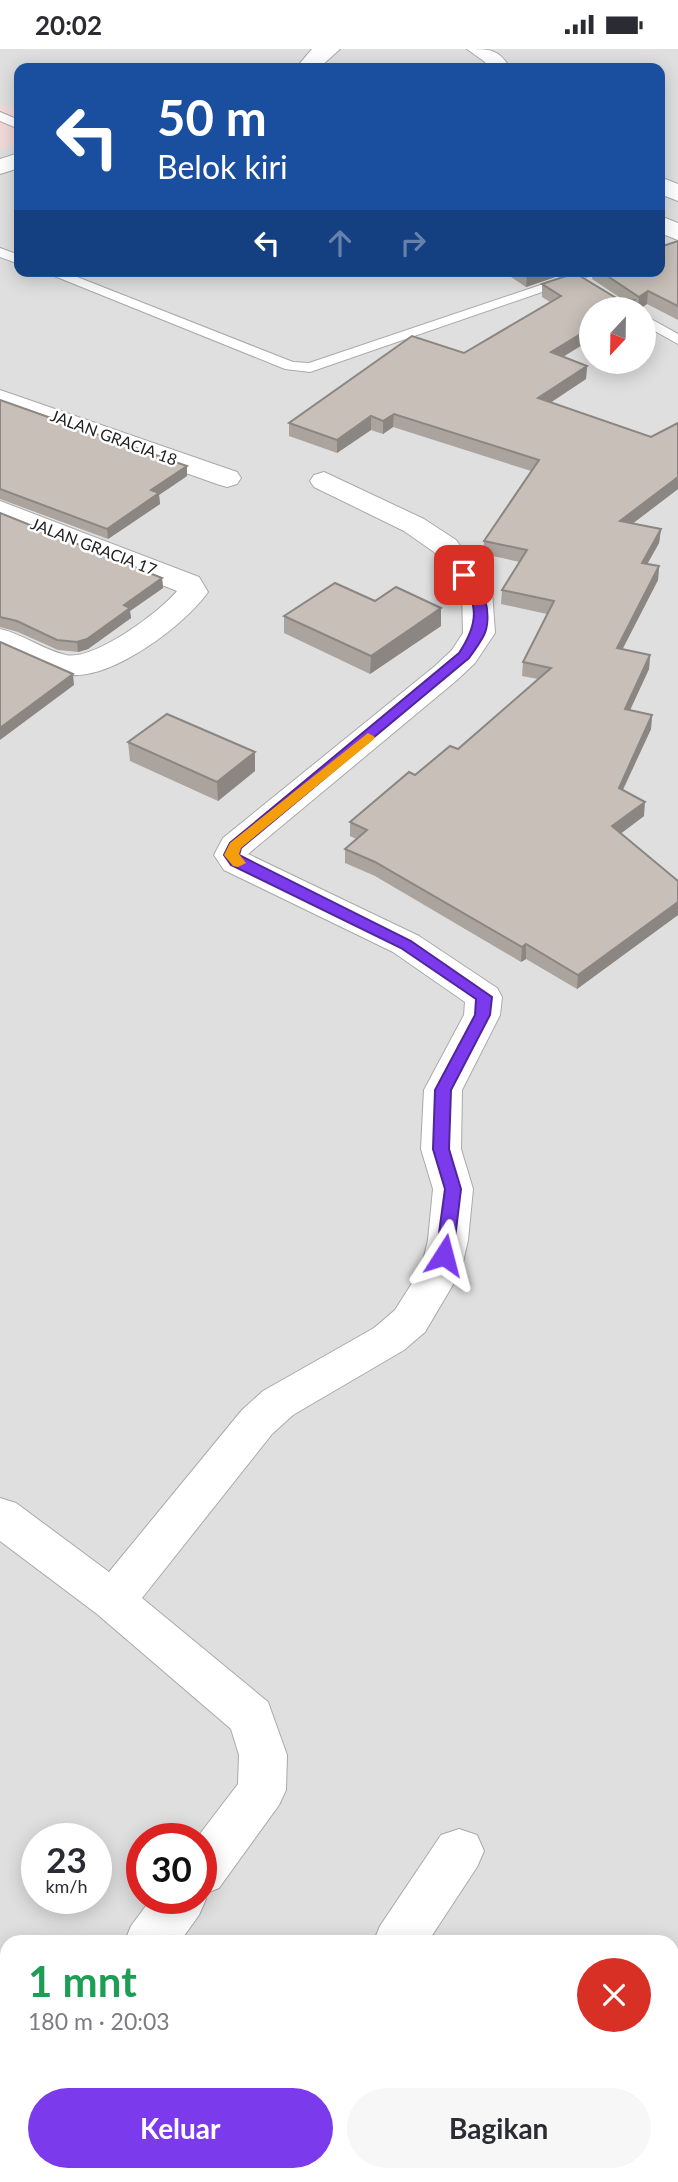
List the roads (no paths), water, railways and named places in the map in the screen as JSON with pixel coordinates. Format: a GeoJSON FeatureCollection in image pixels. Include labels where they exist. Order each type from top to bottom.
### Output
{"type":"FeatureCollection","features":[{"type":"Feature","properties":{"kind":"street"},"geometry":{"type":"LineString","coordinates":[[478,49],[494,58],[496,63]]}},
{"type":"Feature","properties":{"kind":"street","name":"JALAN GRACIA 18"},"geometry":{"type":"LineString","coordinates":[[0,398],[226,478]]}},
{"type":"Feature","properties":{"kind":"street"},"geometry":{"type":"LineString","coordinates":[[113,1601],[257,1422],[278,1403],[389,1339],[410,1321],[441,1271],[448,1240],[453,1189],[441,1149],[443,1090],[482,1015],[484,997],[406,944],[236,862],[232,855],[235,846],[446,673],[464,656],[479,633],[477,591],[445,546],[414,525],[324,481]]}},
{"type":"Feature","properties":{"kind":"street","name":"JALAN GRACIA 17"},"geometry":{"type":"LineString","coordinates":[[0,510],[188,583],[193,592],[190,598],[111,656],[84,665],[61,664],[0,638]]}},
{"type":"Feature","properties":{"kind":"street"},"geometry":{"type":"LineString","coordinates":[[0,1516],[113,1601],[251,1717],[263,1755],[262,1790],[217,1850]]}},
{"type":"Feature","properties":{"kind":"street"},"geometry":{"type":"LineString","coordinates":[[403,1935],[459,1851]]}},
{"type":"Feature","properties":{"kind":"street"},"geometry":{"type":"LineString","coordinates":[[155,1935],[170,1914]]}},
{"type":"Feature","properties":{"kind":"lane"},"geometry":{"type":"LineString","coordinates":[[64,277],[290,366],[310,368],[579,277]]}},
{"type":"Feature","properties":{"kind":"lane"},"geometry":{"type":"LineString","coordinates":[[576,278],[597,291]]}},
{"type":"Feature","properties":{"kind":"lane"},"geometry":{"type":"LineString","coordinates":[[656,326],[678,340]]}}]}
